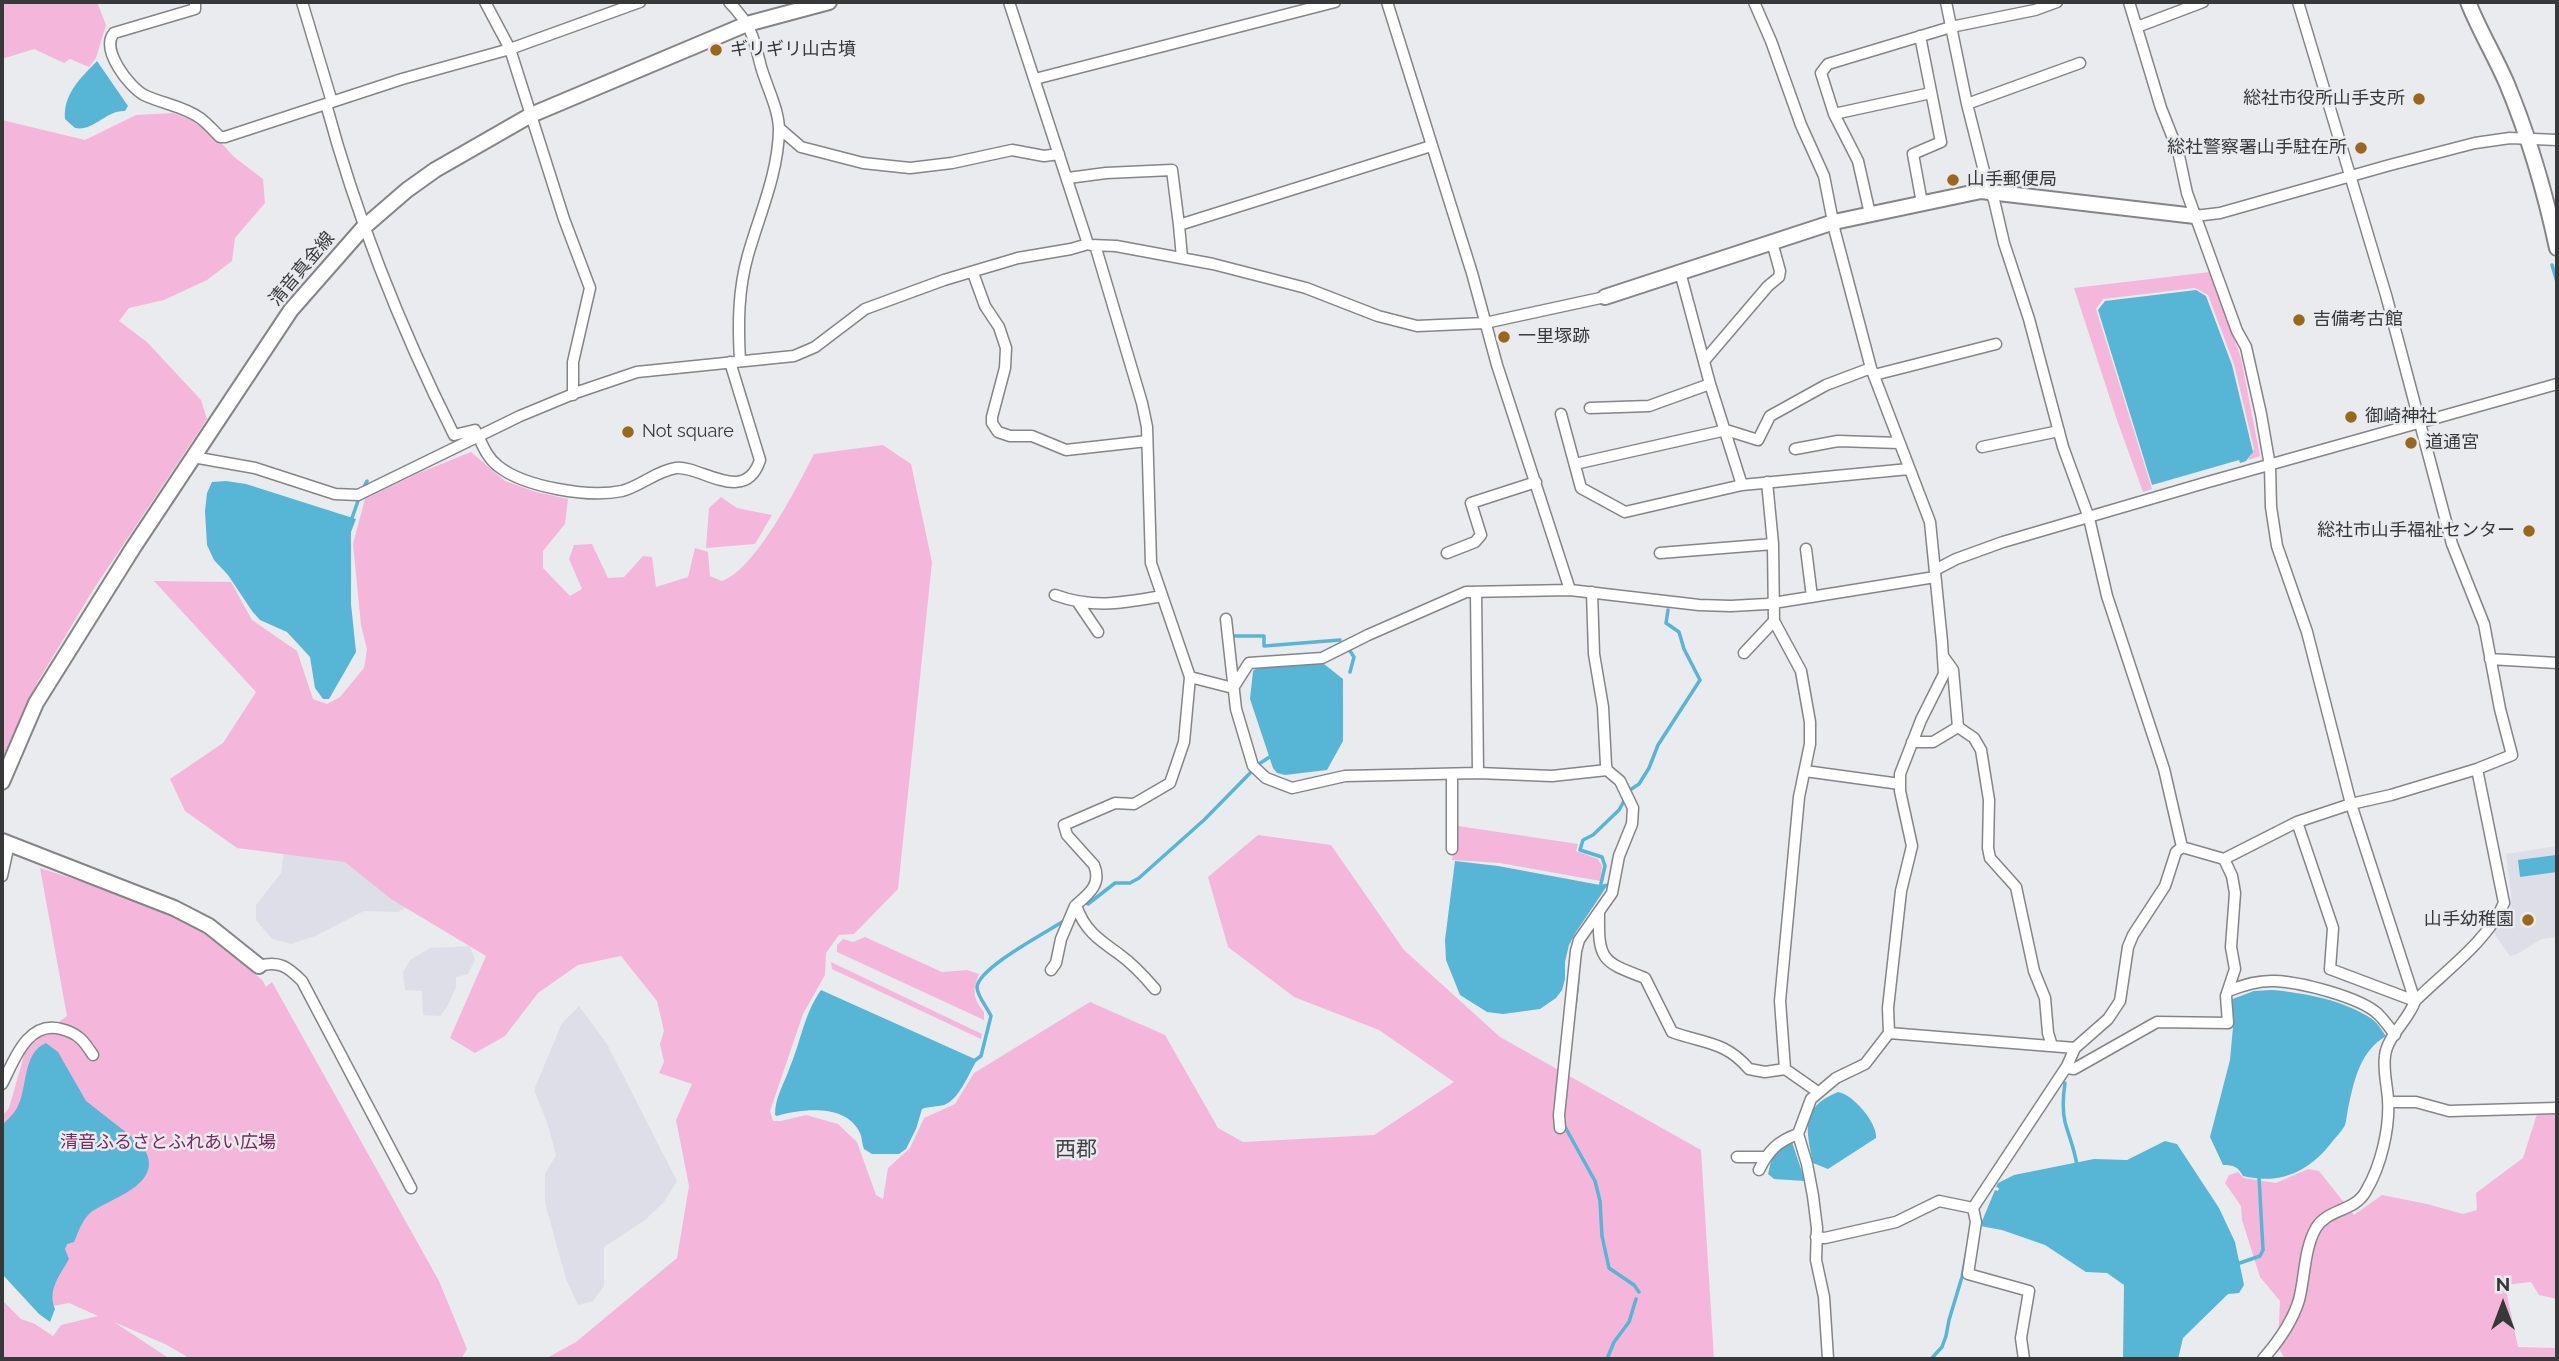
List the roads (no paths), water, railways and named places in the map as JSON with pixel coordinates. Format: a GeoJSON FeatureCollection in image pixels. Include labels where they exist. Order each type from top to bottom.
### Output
{"type":"FeatureCollection","features":[{"type":"Feature","properties":{"kind":"main road","name":"清音真金線"},"geometry":{"type":"LineString","coordinates":[[2,782],[36,703],[192,457],[291,310],[363,228],[435,170],[531,115],[747,24],[829,2]]}},
{"type":"Feature","properties":{"kind":"main road"},"geometry":{"type":"LineString","coordinates":[[2468,2],[2505,80],[2527,138],[2557,248]]}},
{"type":"Feature","properties":{"kind":"main road"},"geometry":{"type":"LineString","coordinates":[[1605,297],[1834,222],[1980,191],[2195,216]]}},
{"type":"Feature","properties":{"kind":"main road"},"geometry":{"type":"LineString","coordinates":[[5,843],[174,908],[209,926],[259,966]]}},
{"type":"Feature","properties":{"kind":"street"},"geometry":{"type":"LineString","coordinates":[[195,2],[195,9],[114,33],[109,38],[112,57],[135,89],[193,113],[220,137],[402,79],[510,49],[640,2]]}},
{"type":"Feature","properties":{"kind":"street"},"geometry":{"type":"LineString","coordinates":[[302,2],[363,228],[402,323],[454,435],[475,430],[491,459],[512,475],[563,490],[621,491],[664,471],[680,467],[708,477],[742,481],[752,475],[760,460],[735,362],[738,301],[747,257],[772,181],[779,128],[758,48],[747,24],[729,2]]}},
{"type":"Feature","properties":{"kind":"street"},"geometry":{"type":"LineString","coordinates":[[485,2],[510,49],[564,219],[590,288],[573,362],[573,395]]}},
{"type":"Feature","properties":{"kind":"street"},"geometry":{"type":"LineString","coordinates":[[1009,2],[1142,403],[1147,441],[1151,563],[1190,677],[1184,742],[1170,783],[1134,804],[1115,803],[1064,825],[1066,835],[1094,865],[1096,871],[1093,891],[1076,905],[1061,939],[1056,963],[1051,970]]}},
{"type":"Feature","properties":{"kind":"street"},"geometry":{"type":"LineString","coordinates":[[1035,79],[1335,2]]}},
{"type":"Feature","properties":{"kind":"street"},"geometry":{"type":"LineString","coordinates":[[1387,2],[1570,590]]}},
{"type":"Feature","properties":{"kind":"street"},"geometry":{"type":"LineString","coordinates":[[1754,2],[1801,125],[1824,176],[1872,371],[1930,522],[1943,655],[1944,674],[1900,774],[1912,846],[1901,891],[1888,1007],[1889,1033],[1865,1064],[1836,1078],[1811,1099],[1798,1133],[1813,1196],[1816,1260],[1824,1297],[1828,1359]]}},
{"type":"Feature","properties":{"kind":"street"},"geometry":{"type":"LineString","coordinates":[[1946,2],[1987,183],[2029,319],[2059,431],[2089,519],[2107,596],[2164,769],[2182,847]]}},
{"type":"Feature","properties":{"kind":"street"},"geometry":{"type":"LineString","coordinates":[[1870,214],[1858,161],[1834,114],[1821,73],[1828,64],[1951,27],[2035,10],[2057,2]]}},
{"type":"Feature","properties":{"kind":"street"},"geometry":{"type":"LineString","coordinates":[[2129,2],[2161,108],[2178,151],[2183,179],[2195,216],[2237,331],[2246,347],[2270,466],[2271,507],[2277,547],[2307,632],[2351,804],[2415,1000]]}},
{"type":"Feature","properties":{"kind":"street"},"geometry":{"type":"LineString","coordinates":[[2137,27],[2203,2]]}},
{"type":"Feature","properties":{"kind":"street"},"geometry":{"type":"LineString","coordinates":[[2182,847],[2224,859],[2297,822],[2477,769],[2512,755],[2500,709],[2484,624],[2452,544],[2421,422],[2298,2]]}},
{"type":"Feature","properties":{"kind":"street"},"geometry":{"type":"LineString","coordinates":[[1920,36],[1941,142],[1913,154],[1922,203]]}},
{"type":"Feature","properties":{"kind":"street"},"geometry":{"type":"LineString","coordinates":[[1967,104],[2080,63]]}},
{"type":"Feature","properties":{"kind":"street"},"geometry":{"type":"LineString","coordinates":[[1834,114],[1931,93]]}},
{"type":"Feature","properties":{"kind":"street"},"geometry":{"type":"LineString","coordinates":[[779,128],[801,147],[863,163],[910,168],[951,163],[1012,150],[1044,156],[1059,155]]}},
{"type":"Feature","properties":{"kind":"street"},"geometry":{"type":"LineString","coordinates":[[2195,216],[2220,213],[2475,143],[2527,138],[2557,140]]}},
{"type":"Feature","properties":{"kind":"street"},"geometry":{"type":"LineString","coordinates":[[1179,225],[1431,146]]}},
{"type":"Feature","properties":{"kind":"street"},"geometry":{"type":"LineString","coordinates":[[1068,178],[1172,170],[1182,258]]}},
{"type":"Feature","properties":{"kind":"street"},"geometry":{"type":"LineString","coordinates":[[1704,361],[1768,286],[1779,277],[1780,271],[1772,242]]}},
{"type":"Feature","properties":{"kind":"street"},"geometry":{"type":"LineString","coordinates":[[192,457],[255,468],[335,494],[358,495],[573,395],[637,372],[794,356],[807,352],[865,309],[944,280],[1018,258],[1091,245],[1182,258],[1306,288],[1378,316],[1417,326],[1485,323],[1605,297]]}},
{"type":"Feature","properties":{"kind":"street"},"geometry":{"type":"LineString","coordinates":[[1680,272],[1710,384],[1742,485]]}},
{"type":"Feature","properties":{"kind":"street"},"geometry":{"type":"LineString","coordinates":[[973,273],[985,306],[999,327],[1006,348],[1005,368],[992,417],[992,423],[998,432],[1010,436],[1032,436],[1066,450],[1147,441]]}},
{"type":"Feature","properties":{"kind":"street"},"geometry":{"type":"LineString","coordinates":[[1575,464],[1726,430],[1758,440],[1770,416],[1826,385],[1872,371],[1996,344]]}},
{"type":"Feature","properties":{"kind":"street"},"geometry":{"type":"LineString","coordinates":[[1590,408],[1649,406],[1710,384]]}},
{"type":"Feature","properties":{"kind":"street"},"geometry":{"type":"LineString","coordinates":[[1233,688],[1250,663],[1322,659],[1466,592],[1570,590],[1699,605],[1774,603],[1935,574],[1956,559],[2003,542],[2557,384]]}},
{"type":"Feature","properties":{"kind":"street"},"geometry":{"type":"LineString","coordinates":[[1562,414],[1581,488],[1625,512],[1742,485],[1909,469]]}},
{"type":"Feature","properties":{"kind":"street"},"geometry":{"type":"LineString","coordinates":[[1982,447],[2059,431]]}},
{"type":"Feature","properties":{"kind":"street"},"geometry":{"type":"LineString","coordinates":[[1795,449],[1838,441],[1899,443]]}},
{"type":"Feature","properties":{"kind":"street"},"geometry":{"type":"LineString","coordinates":[[1447,553],[1475,542],[1481,535],[1471,503],[1536,482]]}},
{"type":"Feature","properties":{"kind":"street"},"geometry":{"type":"LineString","coordinates":[[1767,482],[1773,544],[1774,621],[1801,671],[1807,699],[1810,744],[1799,797],[1780,1001],[1785,1069]]}},
{"type":"Feature","properties":{"kind":"street"},"geometry":{"type":"LineString","coordinates":[[1660,553],[1773,544]]}},
{"type":"Feature","properties":{"kind":"street"},"geometry":{"type":"LineString","coordinates":[[1806,549],[1812,597]]}},
{"type":"Feature","properties":{"kind":"street"},"geometry":{"type":"LineString","coordinates":[[1476,592],[1478,773]]}},
{"type":"Feature","properties":{"kind":"street"},"geometry":{"type":"LineString","coordinates":[[1560,1128],[1559,1115],[1576,951],[1579,940],[1612,893],[1619,856],[1632,824],[1633,808],[1620,782],[1607,770],[1603,707],[1594,654],[1592,592]]}},
{"type":"Feature","properties":{"kind":"street"},"geometry":{"type":"LineString","coordinates":[[1055,595],[1079,604],[1120,603],[1162,596]]}},
{"type":"Feature","properties":{"kind":"street"},"geometry":{"type":"LineString","coordinates":[[1079,604],[1098,632]]}},
{"type":"Feature","properties":{"kind":"street"},"geometry":{"type":"LineString","coordinates":[[1226,619],[1236,709],[1255,768],[1266,778],[1292,788],[1345,776],[1478,773],[1552,776],[1607,770]]}},
{"type":"Feature","properties":{"kind":"street"},"geometry":{"type":"LineString","coordinates":[[1744,653],[1774,621]]}},
{"type":"Feature","properties":{"kind":"street"},"geometry":{"type":"LineString","coordinates":[[1943,655],[1953,670],[1958,727]]}},
{"type":"Feature","properties":{"kind":"street"},"geometry":{"type":"LineString","coordinates":[[2490,659],[2557,663]]}},
{"type":"Feature","properties":{"kind":"street"},"geometry":{"type":"LineString","coordinates":[[1190,677],[1233,688]]}},
{"type":"Feature","properties":{"kind":"street"},"geometry":{"type":"LineString","coordinates":[[1912,742],[1933,742],[1958,727]]}},
{"type":"Feature","properties":{"kind":"street"},"geometry":{"type":"LineString","coordinates":[[1958,727],[1975,738],[1981,750],[1989,800],[1990,858],[2016,887],[2034,971],[2048,1010],[2048,1033],[2052,1046]]}},
{"type":"Feature","properties":{"kind":"street"},"geometry":{"type":"LineString","coordinates":[[2263,1359],[2290,1323],[2299,1300],[2307,1256],[2316,1228],[2333,1212],[2357,1203],[2365,1194],[2379,1158],[2387,1125],[2386,1050],[2411,1012],[2415,1000],[2479,939],[2497,919],[2504,904],[2477,769]]}},
{"type":"Feature","properties":{"kind":"street"},"geometry":{"type":"LineString","coordinates":[[1805,771],[1900,784]]}},
{"type":"Feature","properties":{"kind":"street"},"geometry":{"type":"LineString","coordinates":[[1452,774],[1452,849]]}},
{"type":"Feature","properties":{"kind":"street"},"geometry":{"type":"LineString","coordinates":[[2297,822],[2333,928],[2330,969],[2415,1000]]}},
{"type":"Feature","properties":{"kind":"street"},"geometry":{"type":"LineString","coordinates":[[2,876],[5,843]]}},
{"type":"Feature","properties":{"kind":"street"},"geometry":{"type":"LineString","coordinates":[[2024,1359],[2021,1338],[2029,1291],[1968,1274],[1976,1222],[1973,1208],[2066,1068],[2075,1048],[2108,1020],[2116,1007],[2122,993],[2126,957],[2133,935],[2165,886],[2176,852],[2182,847]]}},
{"type":"Feature","properties":{"kind":"street"},"geometry":{"type":"LineString","coordinates":[[2066,1068],[2074,1069],[2157,1022],[2228,1023],[2226,996],[2235,969],[2231,947],[2235,893],[2232,876],[2224,859]]}},
{"type":"Feature","properties":{"kind":"street"},"geometry":{"type":"LineString","coordinates":[[1076,905],[1080,919],[1100,943],[1139,971],[1156,989]]}},
{"type":"Feature","properties":{"kind":"street"},"geometry":{"type":"LineString","coordinates":[[1599,914],[1602,954],[1611,965],[1645,978],[1672,1032],[1724,1047],[1738,1056],[1749,1069],[1765,1072],[1785,1069],[1818,1092]]}},
{"type":"Feature","properties":{"kind":"street"},"geometry":{"type":"LineString","coordinates":[[259,966],[276,963],[302,981],[411,1188]]}},
{"type":"Feature","properties":{"kind":"street"},"geometry":{"type":"LineString","coordinates":[[2228,990],[2253,982],[2273,981],[2295,982],[2326,990],[2376,1012],[2395,1035]]}},
{"type":"Feature","properties":{"kind":"street"},"geometry":{"type":"LineString","coordinates":[[2,1084],[27,1039],[40,1030],[53,1027],[73,1032],[84,1040],[93,1055]]}},
{"type":"Feature","properties":{"kind":"street"},"geometry":{"type":"LineString","coordinates":[[1889,1033],[2075,1048]]}},
{"type":"Feature","properties":{"kind":"street"},"geometry":{"type":"LineString","coordinates":[[2388,1102],[2416,1102],[2449,1111],[2557,1108]]}},
{"type":"Feature","properties":{"kind":"street"},"geometry":{"type":"LineString","coordinates":[[1759,1170],[1765,1157],[1784,1139],[1798,1133]]}},
{"type":"Feature","properties":{"kind":"street"},"geometry":{"type":"LineString","coordinates":[[1737,1157],[1765,1157]]}},
{"type":"Feature","properties":{"kind":"street"},"geometry":{"type":"LineString","coordinates":[[1816,1237],[1825,1238],[1896,1222],[1939,1201],[1973,1208]]}},
{"type":"Feature","properties":{"kind":"water"},"geometry":{"type":"Polygon","coordinates":[[[97,61],[128,106],[125,111],[112,114],[88,127],[75,128],[65,119],[67,101],[75,86],[97,61]]]}},
{"type":"Feature","properties":{"kind":"water"},"geometry":{"type":"Polygon","coordinates":[[[2196,290],[2206,296],[2232,365],[2253,452],[2246,461],[2240,463],[2239,460],[2152,485],[2098,310],[2105,301],[2196,290]]]}},
{"type":"Feature","properties":{"kind":"water"},"geometry":{"type":"Polygon","coordinates":[[[212,482],[246,484],[356,519],[351,532],[351,604],[356,652],[329,699],[323,699],[315,688],[310,657],[287,632],[260,620],[214,560],[207,545],[207,493],[212,482]]]}},
{"type":"Feature","properties":{"kind":"water"},"geometry":{"type":"Polygon","coordinates":[[[1324,664],[1343,679],[1343,741],[1327,770],[1285,775],[1277,773],[1250,699],[1253,671],[1258,667],[1324,664]]]}},
{"type":"Feature","properties":{"kind":"water"},"geometry":{"type":"Polygon","coordinates":[[[2556,855],[2557,872],[2520,877],[2518,860],[2556,855]]]}},
{"type":"Feature","properties":{"kind":"water"},"geometry":{"type":"Polygon","coordinates":[[[1455,861],[1600,885],[1609,883],[1569,945],[1562,990],[1556,998],[1540,1009],[1503,1014],[1487,1012],[1460,995],[1446,960],[1445,940],[1455,861]]]}},
{"type":"Feature","properties":{"kind":"water"},"geometry":{"type":"Polygon","coordinates":[[[821,990],[977,1060],[954,1098],[944,1105],[922,1109],[906,1149],[899,1154],[872,1154],[864,1149],[860,1133],[853,1123],[834,1113],[810,1110],[775,1115],[778,1096],[807,1018],[821,990]]]}},
{"type":"Feature","properties":{"kind":"water"},"geometry":{"type":"Polygon","coordinates":[[[2272,990],[2311,995],[2337,1002],[2374,1021],[2386,1036],[2377,1042],[2360,1066],[2341,1132],[2314,1161],[2293,1174],[2269,1179],[2243,1176],[2235,1167],[2223,1165],[2210,1137],[2230,1060],[2233,1027],[2230,1005],[2233,1004],[2230,1000],[2254,991],[2272,990]]]}},
{"type":"Feature","properties":{"kind":"water"},"geometry":{"type":"Polygon","coordinates":[[[46,1043],[58,1052],[86,1101],[141,1144],[148,1158],[148,1169],[143,1179],[135,1187],[90,1213],[82,1223],[74,1242],[67,1244],[65,1249],[69,1259],[54,1289],[55,1309],[50,1322],[39,1314],[2,1274],[2,1125],[17,1108],[33,1055],[46,1043]]]}},
{"type":"Feature","properties":{"kind":"water"},"geometry":{"type":"Polygon","coordinates":[[[1838,1092],[1851,1098],[1869,1118],[1876,1138],[1828,1169],[1813,1163],[1809,1120],[1817,1105],[1838,1092]]]}},
{"type":"Feature","properties":{"kind":"water"},"geometry":{"type":"Polygon","coordinates":[[[1786,1141],[1792,1142],[1805,1181],[1774,1179],[1768,1174],[1772,1157],[1786,1141]]]}},
{"type":"Feature","properties":{"kind":"water"},"geometry":{"type":"Polygon","coordinates":[[[2165,1141],[2177,1144],[2219,1208],[2235,1242],[2244,1285],[2239,1293],[2228,1294],[2183,1338],[2178,1359],[2123,1359],[2124,1285],[2107,1273],[2086,1272],[2045,1245],[2002,1230],[1980,1226],[1995,1190],[1998,1191],[1998,1183],[2014,1175],[2094,1159],[2127,1160],[2165,1141]]]}},
{"type":"Feature","properties":{"kind":"waterway"},"geometry":{"type":"LineString","coordinates":[[2552,265],[2557,282]]}},
{"type":"Feature","properties":{"kind":"waterway"},"geometry":{"type":"LineString","coordinates":[[365,485],[367,481]]}},
{"type":"Feature","properties":{"kind":"waterway"},"geometry":{"type":"LineString","coordinates":[[351,521],[359,498]]}},
{"type":"Feature","properties":{"kind":"waterway"},"geometry":{"type":"LineString","coordinates":[[1600,888],[1605,866],[1602,857],[1580,850],[1583,840],[1593,835],[1619,810],[1630,790],[1639,784],[1658,745],[1700,680],[1684,649],[1679,632],[1666,623],[1668,610]]}},
{"type":"Feature","properties":{"kind":"waterway"},"geometry":{"type":"LineString","coordinates":[[1233,636],[1264,636],[1264,646],[1340,640]]}},
{"type":"Feature","properties":{"kind":"waterway"},"geometry":{"type":"LineString","coordinates":[[1350,651],[1354,657],[1350,672]]}},
{"type":"Feature","properties":{"kind":"waterway"},"geometry":{"type":"LineString","coordinates":[[1088,904],[1115,883],[1130,883],[1139,878],[1204,820],[1259,764],[1271,756]]}},
{"type":"Feature","properties":{"kind":"waterway"},"geometry":{"type":"LineString","coordinates":[[974,1061],[981,1056],[991,1016],[977,990],[981,979],[1002,960],[1067,919]]}},
{"type":"Feature","properties":{"kind":"waterway"},"geometry":{"type":"LineString","coordinates":[[1575,1007],[1578,979]]}},
{"type":"Feature","properties":{"kind":"waterway"},"geometry":{"type":"LineString","coordinates":[[2065,1083],[2064,1117],[2077,1166]]}},
{"type":"Feature","properties":{"kind":"waterway"},"geometry":{"type":"LineString","coordinates":[[1564,1125],[1595,1181],[1609,1268],[1634,1285],[1639,1292]]}},
{"type":"Feature","properties":{"kind":"waterway"},"geometry":{"type":"LineString","coordinates":[[2237,1264],[2260,1256],[2263,1250],[2259,1177]]}},
{"type":"Feature","properties":{"kind":"waterway"},"geometry":{"type":"LineString","coordinates":[[1931,1359],[1942,1347],[1946,1336],[1967,1250]]}},
{"type":"Feature","properties":{"kind":"waterway"},"geometry":{"type":"LineString","coordinates":[[1607,1359],[1614,1342],[1629,1322],[1636,1299]]}},
{"type":"Feature","properties":{"kind":"place","name":"ギリギリ山古墳"},"geometry":{"type":"Point","coordinates":[716,50]}},
{"type":"Feature","properties":{"kind":"place","name":"総社市役所山手支所"},"geometry":{"type":"Point","coordinates":[2419,99]}},
{"type":"Feature","properties":{"kind":"place","name":"総社警察署山手駐在所"},"geometry":{"type":"Point","coordinates":[2361,148]}},
{"type":"Feature","properties":{"kind":"place","name":"山手郵便局"},"geometry":{"type":"Point","coordinates":[1953,180]}},
{"type":"Feature","properties":{"kind":"place","name":"吉備考古館"},"geometry":{"type":"Point","coordinates":[2299,320]}},
{"type":"Feature","properties":{"kind":"place","name":"一里塚跡"},"geometry":{"type":"Point","coordinates":[1504,337]}},
{"type":"Feature","properties":{"kind":"place","name":"御崎神社"},"geometry":{"type":"Point","coordinates":[2351,417]}},
{"type":"Feature","properties":{"kind":"place","name":"Not square"},"geometry":{"type":"Point","coordinates":[628,432]}},
{"type":"Feature","properties":{"kind":"place","name":"道通宮"},"geometry":{"type":"Point","coordinates":[2411,443]}},
{"type":"Feature","properties":{"kind":"place","name":"総社市山手福祉センター"},"geometry":{"type":"Point","coordinates":[2529,531]}},
{"type":"Feature","properties":{"kind":"place","name":"山手幼稚園"},"geometry":{"type":"Point","coordinates":[2528,920]}},
{"type":"Feature","properties":{"kind":"district","name":"西郡"},"geometry":{"type":"Point","coordinates":[1076,1150]}},
{"type":"Feature","properties":{"kind":"park label","name":"清音ふるさとふれあい広場"},"geometry":{"type":"Point","coordinates":[168,1143]}}]}
